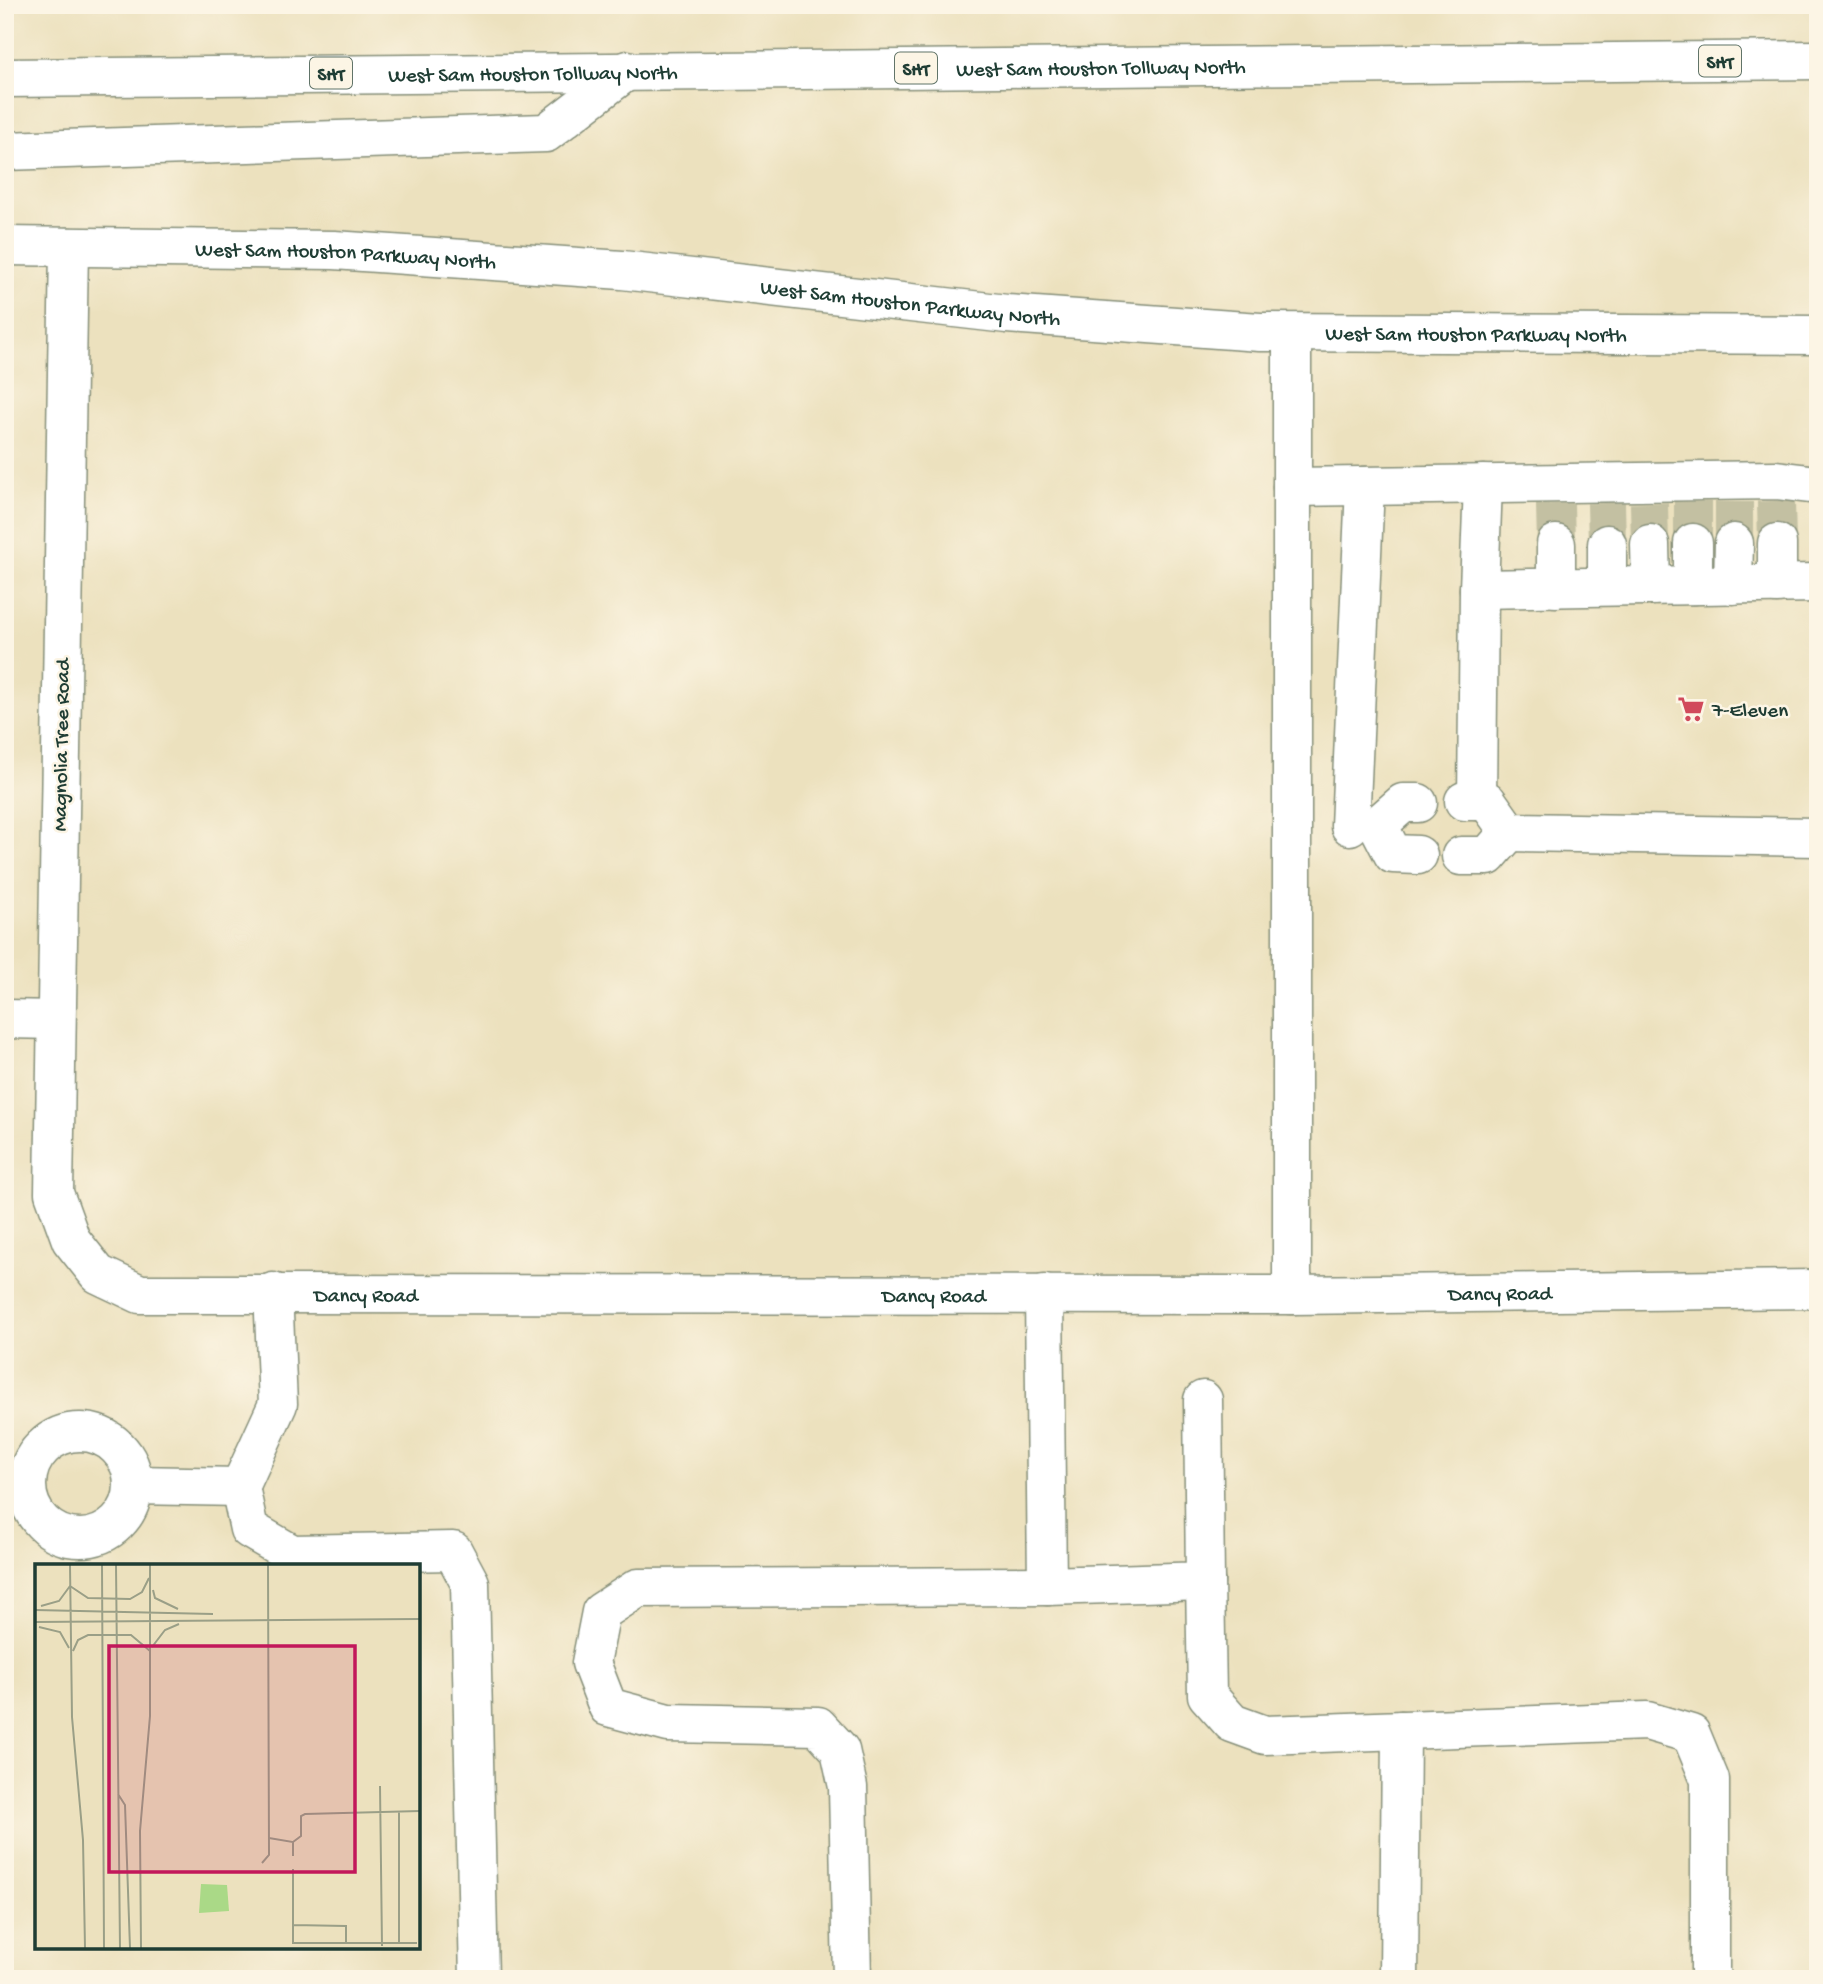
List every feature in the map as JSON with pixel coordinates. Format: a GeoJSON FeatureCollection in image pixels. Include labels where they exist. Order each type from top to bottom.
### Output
{"type":"FeatureCollection","features":[{"type":"Feature","properties":{"kind":"main road","name":"West Sam Houston Tollway North"},"geometry":{"type":"LineString","coordinates":[[5,78],[628,70],[1815,61]]}},
{"type":"Feature","properties":{"kind":"main road"},"geometry":{"type":"LineString","coordinates":[[5,151],[546,133],[628,70]]}},
{"type":"Feature","properties":{"kind":"main road","name":"West Sam Houston Parkway North"},"geometry":{"type":"LineString","coordinates":[[5,246],[334,250],[622,270],[1007,313],[1292,333],[1807,339]]}},
{"type":"Feature","properties":{"kind":"main road","name":"Magnolia Tree Road"},"geometry":{"type":"LineString","coordinates":[[69,247],[54,1193],[71,1240]]}},
{"type":"Feature","properties":{"kind":"main road"},"geometry":{"type":"LineString","coordinates":[[1807,339],[1818,307]]}},
{"type":"Feature","properties":{"kind":"main road"},"geometry":{"type":"LineString","coordinates":[[1292,333],[1292,1295]]}},
{"type":"Feature","properties":{"kind":"main road"},"geometry":{"type":"LineString","coordinates":[[1292,487],[1483,484],[1555,494],[1776,491],[1818,485]]}},
{"type":"Feature","properties":{"kind":"main road"},"geometry":{"type":"LineString","coordinates":[[1483,484],[1470,802],[1487,801],[1509,832]]}},
{"type":"Feature","properties":{"kind":"main road"},"geometry":{"type":"LineString","coordinates":[[1365,486],[1364,825],[1393,854],[1418,855]]}},
{"type":"Feature","properties":{"kind":"main road"},"geometry":{"type":"LineString","coordinates":[[1693,543],[1693,585]]}},
{"type":"Feature","properties":{"kind":"main road"},"geometry":{"type":"LineString","coordinates":[[1734,543],[1734,584]]}},
{"type":"Feature","properties":{"kind":"main road"},"geometry":{"type":"LineString","coordinates":[[1777,543],[1777,584]]}},
{"type":"Feature","properties":{"kind":"main road"},"geometry":{"type":"LineString","coordinates":[[1556,544],[1556,587]]}},
{"type":"Feature","properties":{"kind":"main road"},"geometry":{"type":"LineString","coordinates":[[1607,544],[1607,586]]}},
{"type":"Feature","properties":{"kind":"main road"},"geometry":{"type":"LineString","coordinates":[[1650,544],[1651,586]]}},
{"type":"Feature","properties":{"kind":"main road"},"geometry":{"type":"LineString","coordinates":[[1479,589],[1818,583]]}},
{"type":"Feature","properties":{"kind":"main road"},"geometry":{"type":"LineString","coordinates":[[1292,827],[1364,825],[1403,803],[1418,803]]}},
{"type":"Feature","properties":{"kind":"main road"},"geometry":{"type":"LineString","coordinates":[[1461,856],[1488,856],[1509,832],[1818,837]]}},
{"type":"Feature","properties":{"kind":"main road"},"geometry":{"type":"LineString","coordinates":[[5,1019],[55,1020]]}},
{"type":"Feature","properties":{"kind":"main road","name":"Dancy Road"},"geometry":{"type":"LineString","coordinates":[[71,1240],[98,1274],[140,1294],[273,1292],[1292,1295],[1818,1289]]}},
{"type":"Feature","properties":{"kind":"main road"},"geometry":{"type":"LineString","coordinates":[[273,1292],[278,1404],[240,1487],[248,1529],[292,1555],[453,1551],[470,1583],[479,1979]]}},
{"type":"Feature","properties":{"kind":"main road"},"geometry":{"type":"LineString","coordinates":[[1044,1294],[1047,1586]]}},
{"type":"Feature","properties":{"kind":"main road"},"geometry":{"type":"LineString","coordinates":[[1203,1400],[1207,1695],[1232,1723],[1265,1735],[1647,1721],[1691,1734],[1710,1780],[1710,1979]]}},
{"type":"Feature","properties":{"kind":"main road"},"geometry":{"type":"LineString","coordinates":[[78,1431],[111,1440],[123,1453],[131,1469],[134,1485],[131,1503],[122,1519],[108,1531],[91,1538],[74,1538],[49,1528],[16,1490],[34,1457],[46,1443],[60,1434],[78,1431]]}},
{"type":"Feature","properties":{"kind":"main road"},"geometry":{"type":"LineString","coordinates":[[134,1485],[240,1487]]}},
{"type":"Feature","properties":{"kind":"main road"},"geometry":{"type":"LineString","coordinates":[[852,1979],[848,1787],[840,1750],[818,1726],[668,1723],[608,1707],[591,1663],[601,1612],[638,1588],[1047,1586],[1205,1581]]}},
{"type":"Feature","properties":{"kind":"main road"},"geometry":{"type":"LineString","coordinates":[[1399,1979],[1401,1730]]}},
{"type":"Feature","properties":{"kind":"tunnel"},"geometry":{"type":"LineString","coordinates":[[1776,501],[1777,543]]}},
{"type":"Feature","properties":{"kind":"tunnel"},"geometry":{"type":"LineString","coordinates":[[1693,502],[1693,543]]}},
{"type":"Feature","properties":{"kind":"tunnel"},"geometry":{"type":"LineString","coordinates":[[1734,502],[1734,543]]}},
{"type":"Feature","properties":{"kind":"tunnel"},"geometry":{"type":"LineString","coordinates":[[1606,503],[1607,544]]}},
{"type":"Feature","properties":{"kind":"tunnel"},"geometry":{"type":"LineString","coordinates":[[1649,503],[1650,544]]}},
{"type":"Feature","properties":{"kind":"tunnel"},"geometry":{"type":"LineString","coordinates":[[1555,504],[1556,544]]}},
{"type":"Feature","properties":{"kind":"place","name":"7-Eleven"},"geometry":{"type":"Point","coordinates":[1691,709]}}]}
